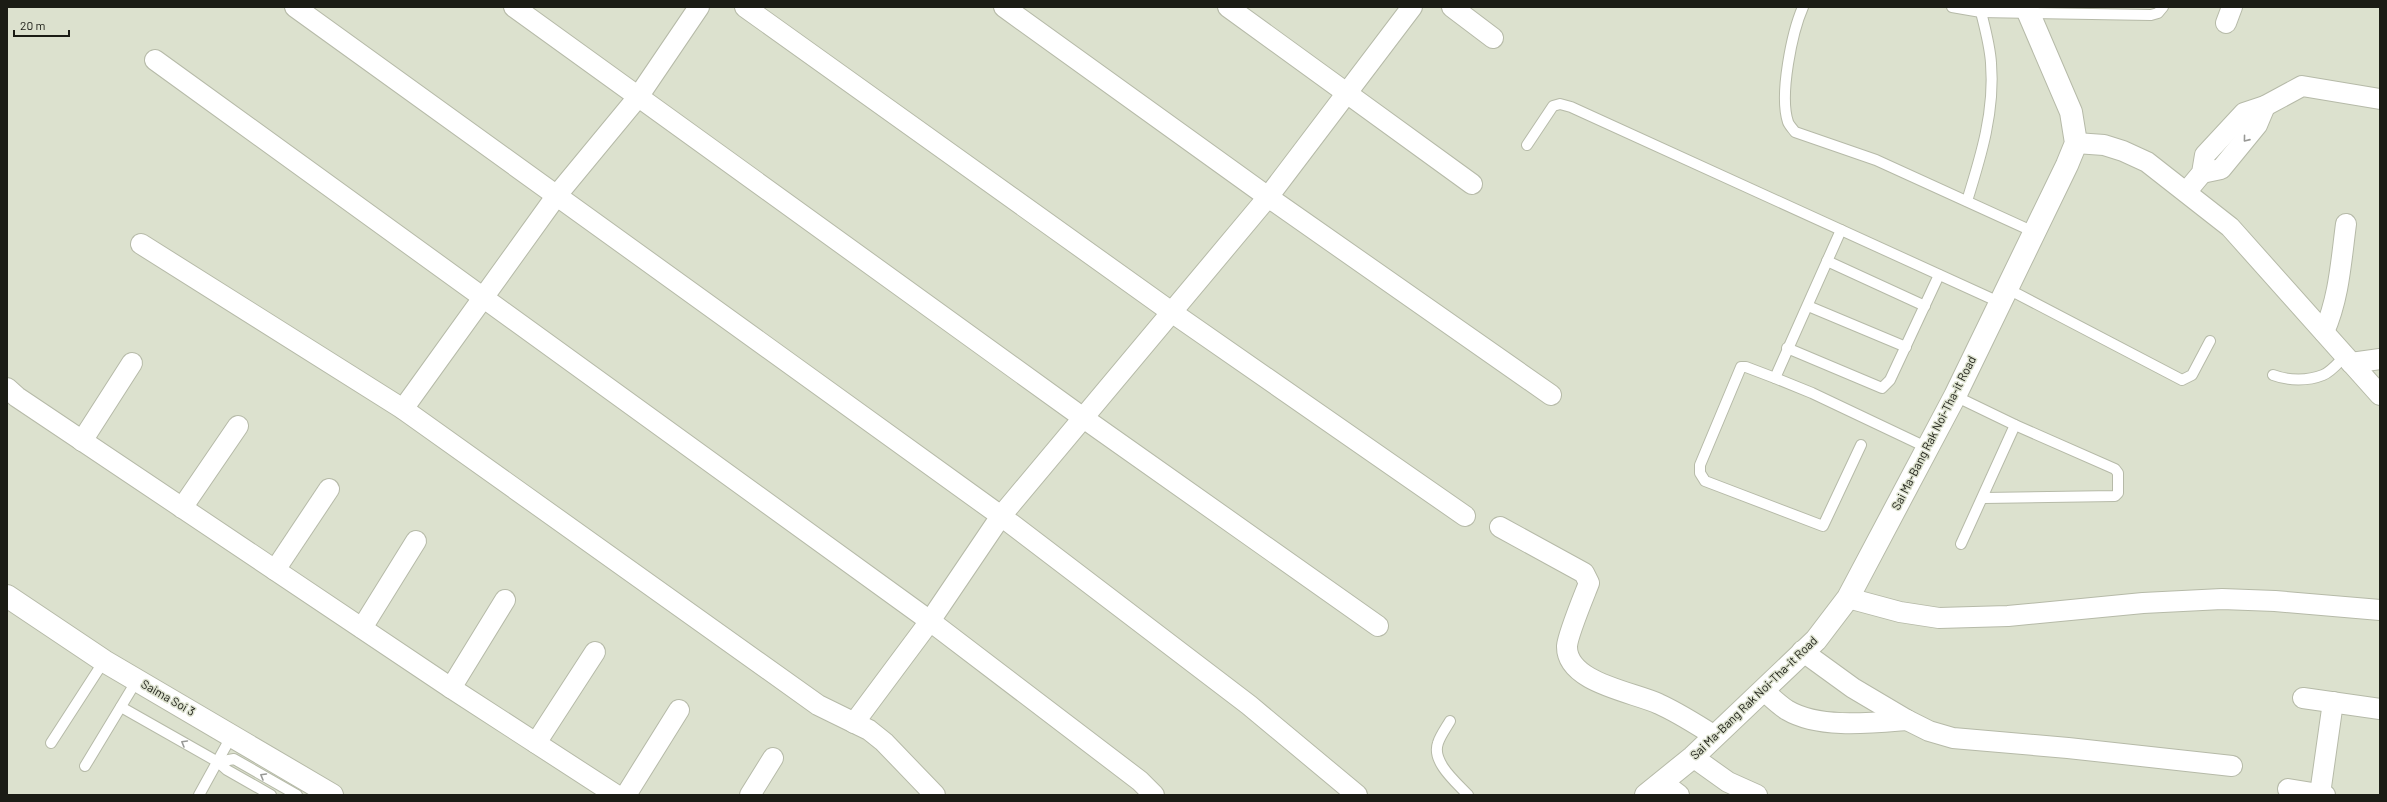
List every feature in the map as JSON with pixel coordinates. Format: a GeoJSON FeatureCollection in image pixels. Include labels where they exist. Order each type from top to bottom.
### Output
{"type":"FeatureCollection","features":[{"type":"Feature","properties":{"kind":"street"},"geometry":{"type":"LineString","coordinates":[[295,7],[1001,516],[1249,705],[1357,795]]}},
{"type":"Feature","properties":{"kind":"street"},"geometry":{"type":"LineString","coordinates":[[514,7],[1082,416],[1378,626]]}},
{"type":"Feature","properties":{"kind":"street"},"geometry":{"type":"LineString","coordinates":[[404,409],[557,195],[638,96],[699,7]]}},
{"type":"Feature","properties":{"kind":"street"},"geometry":{"type":"LineString","coordinates":[[745,7],[1170,311],[1465,516]]}},
{"type":"Feature","properties":{"kind":"street"},"geometry":{"type":"LineString","coordinates":[[1004,7],[1268,197],[1550,395]]}},
{"type":"Feature","properties":{"kind":"street"},"geometry":{"type":"LineString","coordinates":[[1228,7],[1472,184]]}},
{"type":"Feature","properties":{"kind":"street"},"geometry":{"type":"LineString","coordinates":[[854,723],[930,621],[1001,516],[1082,416],[1268,197],[1412,7]]}},
{"type":"Feature","properties":{"kind":"street"},"geometry":{"type":"LineString","coordinates":[[1452,7],[1493,38]]}},
{"type":"Feature","properties":{"kind":"street"},"geometry":{"type":"LineString","coordinates":[[2027,10],[2071,112],[2076,143],[2104,145],[2123,151],[2148,162],[2187,191],[2230,227],[2380,395]]}},
{"type":"Feature","properties":{"kind":"street"},"geometry":{"type":"LineString","coordinates":[[155,60],[930,621],[1140,781],[1154,795]]}},
{"type":"Feature","properties":{"kind":"street"},"geometry":{"type":"LineString","coordinates":[[2187,191],[2202,173],[2206,155],[2244,113],[2265,106],[2302,86],[2380,99]]}},
{"type":"Feature","properties":{"kind":"street","name":"Sai Ma-Bang Rak Noi-Tha-it Road"},"geometry":{"type":"LineString","coordinates":[[1654,788],[1693,757],[1802,651],[1816,640],[1848,598],[1955,396],[2076,143]]}},
{"type":"Feature","properties":{"kind":"street"},"geometry":{"type":"LineString","coordinates":[[2324,332],[2333,311],[2337,293],[2346,224]]}},
{"type":"Feature","properties":{"kind":"street"},"geometry":{"type":"LineString","coordinates":[[140,244],[404,409],[818,705],[870,730],[884,742],[935,795]]}},
{"type":"Feature","properties":{"kind":"street"},"geometry":{"type":"LineString","coordinates":[[2348,360],[2380,359]]}},
{"type":"Feature","properties":{"kind":"street"},"geometry":{"type":"LineString","coordinates":[[82,441],[132,363]]}},
{"type":"Feature","properties":{"kind":"street"},"geometry":{"type":"LineString","coordinates":[[7,388],[17,397],[82,441],[451,688],[616,795]]}},
{"type":"Feature","properties":{"kind":"street"},"geometry":{"type":"LineString","coordinates":[[182,508],[238,426]]}},
{"type":"Feature","properties":{"kind":"street"},"geometry":{"type":"LineString","coordinates":[[275,570],[329,489]]}},
{"type":"Feature","properties":{"kind":"street"},"geometry":{"type":"LineString","coordinates":[[1500,527],[1584,573],[1589,583],[1567,645],[1569,658],[1576,667],[1596,682],[1658,703],[1715,736]]}},
{"type":"Feature","properties":{"kind":"street"},"geometry":{"type":"LineString","coordinates":[[362,628],[416,541]]}},
{"type":"Feature","properties":{"kind":"street","name":"Saima Soi 3"},"geometry":{"type":"LineString","coordinates":[[7,596],[104,661],[332,795]]}},
{"type":"Feature","properties":{"kind":"street"},"geometry":{"type":"LineString","coordinates":[[1848,598],[1900,612],[1940,618],[2008,616],[2143,603],[2222,599],[2275,601],[2380,610]]}},
{"type":"Feature","properties":{"kind":"street"},"geometry":{"type":"LineString","coordinates":[[451,688],[505,600]]}},
{"type":"Feature","properties":{"kind":"street"},"geometry":{"type":"LineString","coordinates":[[1802,651],[1853,688],[1907,720],[1929,731],[1953,738],[2068,748],[2232,766]]}},
{"type":"Feature","properties":{"kind":"street"},"geometry":{"type":"LineString","coordinates":[[536,743],[595,652]]}},
{"type":"Feature","properties":{"kind":"street"},"geometry":{"type":"LineString","coordinates":[[1763,690],[1788,710],[1815,719],[1860,724],[1907,720]]}},
{"type":"Feature","properties":{"kind":"street"},"geometry":{"type":"LineString","coordinates":[[2303,698],[2380,709]]}},
{"type":"Feature","properties":{"kind":"street"},"geometry":{"type":"LineString","coordinates":[[2288,789],[2322,794],[2333,702]]}},
{"type":"Feature","properties":{"kind":"street"},"geometry":{"type":"LineString","coordinates":[[626,795],[679,710]]}},
{"type":"Feature","properties":{"kind":"street"},"geometry":{"type":"LineString","coordinates":[[1693,757],[1728,782],[1756,795]]}},
{"type":"Feature","properties":{"kind":"street"},"geometry":{"type":"LineString","coordinates":[[750,795],[773,758]]}},
{"type":"Feature","properties":{"kind":"street"},"geometry":{"type":"LineString","coordinates":[[1654,788],[1679,795]]}},
{"type":"Feature","properties":{"kind":"lane"},"geometry":{"type":"LineString","coordinates":[[1803,7],[1796,22],[1789,62],[1785,102],[1788,122],[1795,132],[1876,160],[2034,232]]}},
{"type":"Feature","properties":{"kind":"lane"},"geometry":{"type":"LineString","coordinates":[[1952,7],[1981,12],[2027,10],[2151,15],[2158,13],[2162,7]]}},
{"type":"Feature","properties":{"kind":"lane"},"geometry":{"type":"LineString","coordinates":[[1967,201],[1986,138],[1990,106],[1991,63],[1981,12]]}},
{"type":"Feature","properties":{"kind":"lane"},"geometry":{"type":"LineString","coordinates":[[1527,145],[1553,106],[1560,104],[1940,275],[2003,295],[2182,380],[2192,375],[2210,341]]}},
{"type":"Feature","properties":{"kind":"lane"},"geometry":{"type":"LineString","coordinates":[[1775,378],[1787,348],[1808,306],[1841,230]]}},
{"type":"Feature","properties":{"kind":"lane"},"geometry":{"type":"LineString","coordinates":[[1827,261],[1925,306]]}},
{"type":"Feature","properties":{"kind":"lane"},"geometry":{"type":"LineString","coordinates":[[1787,348],[1882,388],[1890,380],[1940,275]]}},
{"type":"Feature","properties":{"kind":"lane"},"geometry":{"type":"LineString","coordinates":[[1808,306],[1906,347]]}},
{"type":"Feature","properties":{"kind":"lane"},"geometry":{"type":"LineString","coordinates":[[2273,375],[2282,379],[2304,380],[2324,375],[2348,360]]}},
{"type":"Feature","properties":{"kind":"lane"},"geometry":{"type":"LineString","coordinates":[[1861,445],[1823,526],[1705,481],[1700,473],[1700,465],[1741,367],[1775,378],[1812,393],[1928,448]]}},
{"type":"Feature","properties":{"kind":"lane"},"geometry":{"type":"LineString","coordinates":[[1955,396],[2015,425],[2115,469],[2118,473],[2118,493],[2115,496],[1984,498]]}},
{"type":"Feature","properties":{"kind":"lane"},"geometry":{"type":"LineString","coordinates":[[1962,544],[1984,498],[2015,425]]}},
{"type":"Feature","properties":{"kind":"lane"},"geometry":{"type":"LineString","coordinates":[[51,743],[104,661]]}},
{"type":"Feature","properties":{"kind":"lane"},"geometry":{"type":"LineString","coordinates":[[85,766],[137,680]]}},
{"type":"Feature","properties":{"kind":"lane"},"geometry":{"type":"LineString","coordinates":[[121,707],[218,762],[227,770],[271,795]]}},
{"type":"Feature","properties":{"kind":"lane"},"geometry":{"type":"LineString","coordinates":[[1450,721],[1437,744],[1438,757],[1451,776],[1468,795]]}},
{"type":"Feature","properties":{"kind":"lane"},"geometry":{"type":"LineString","coordinates":[[199,795],[232,735]]}},
{"type":"Feature","properties":{"kind":"lane"},"geometry":{"type":"LineString","coordinates":[[218,762],[234,759],[297,795]]}}]}
